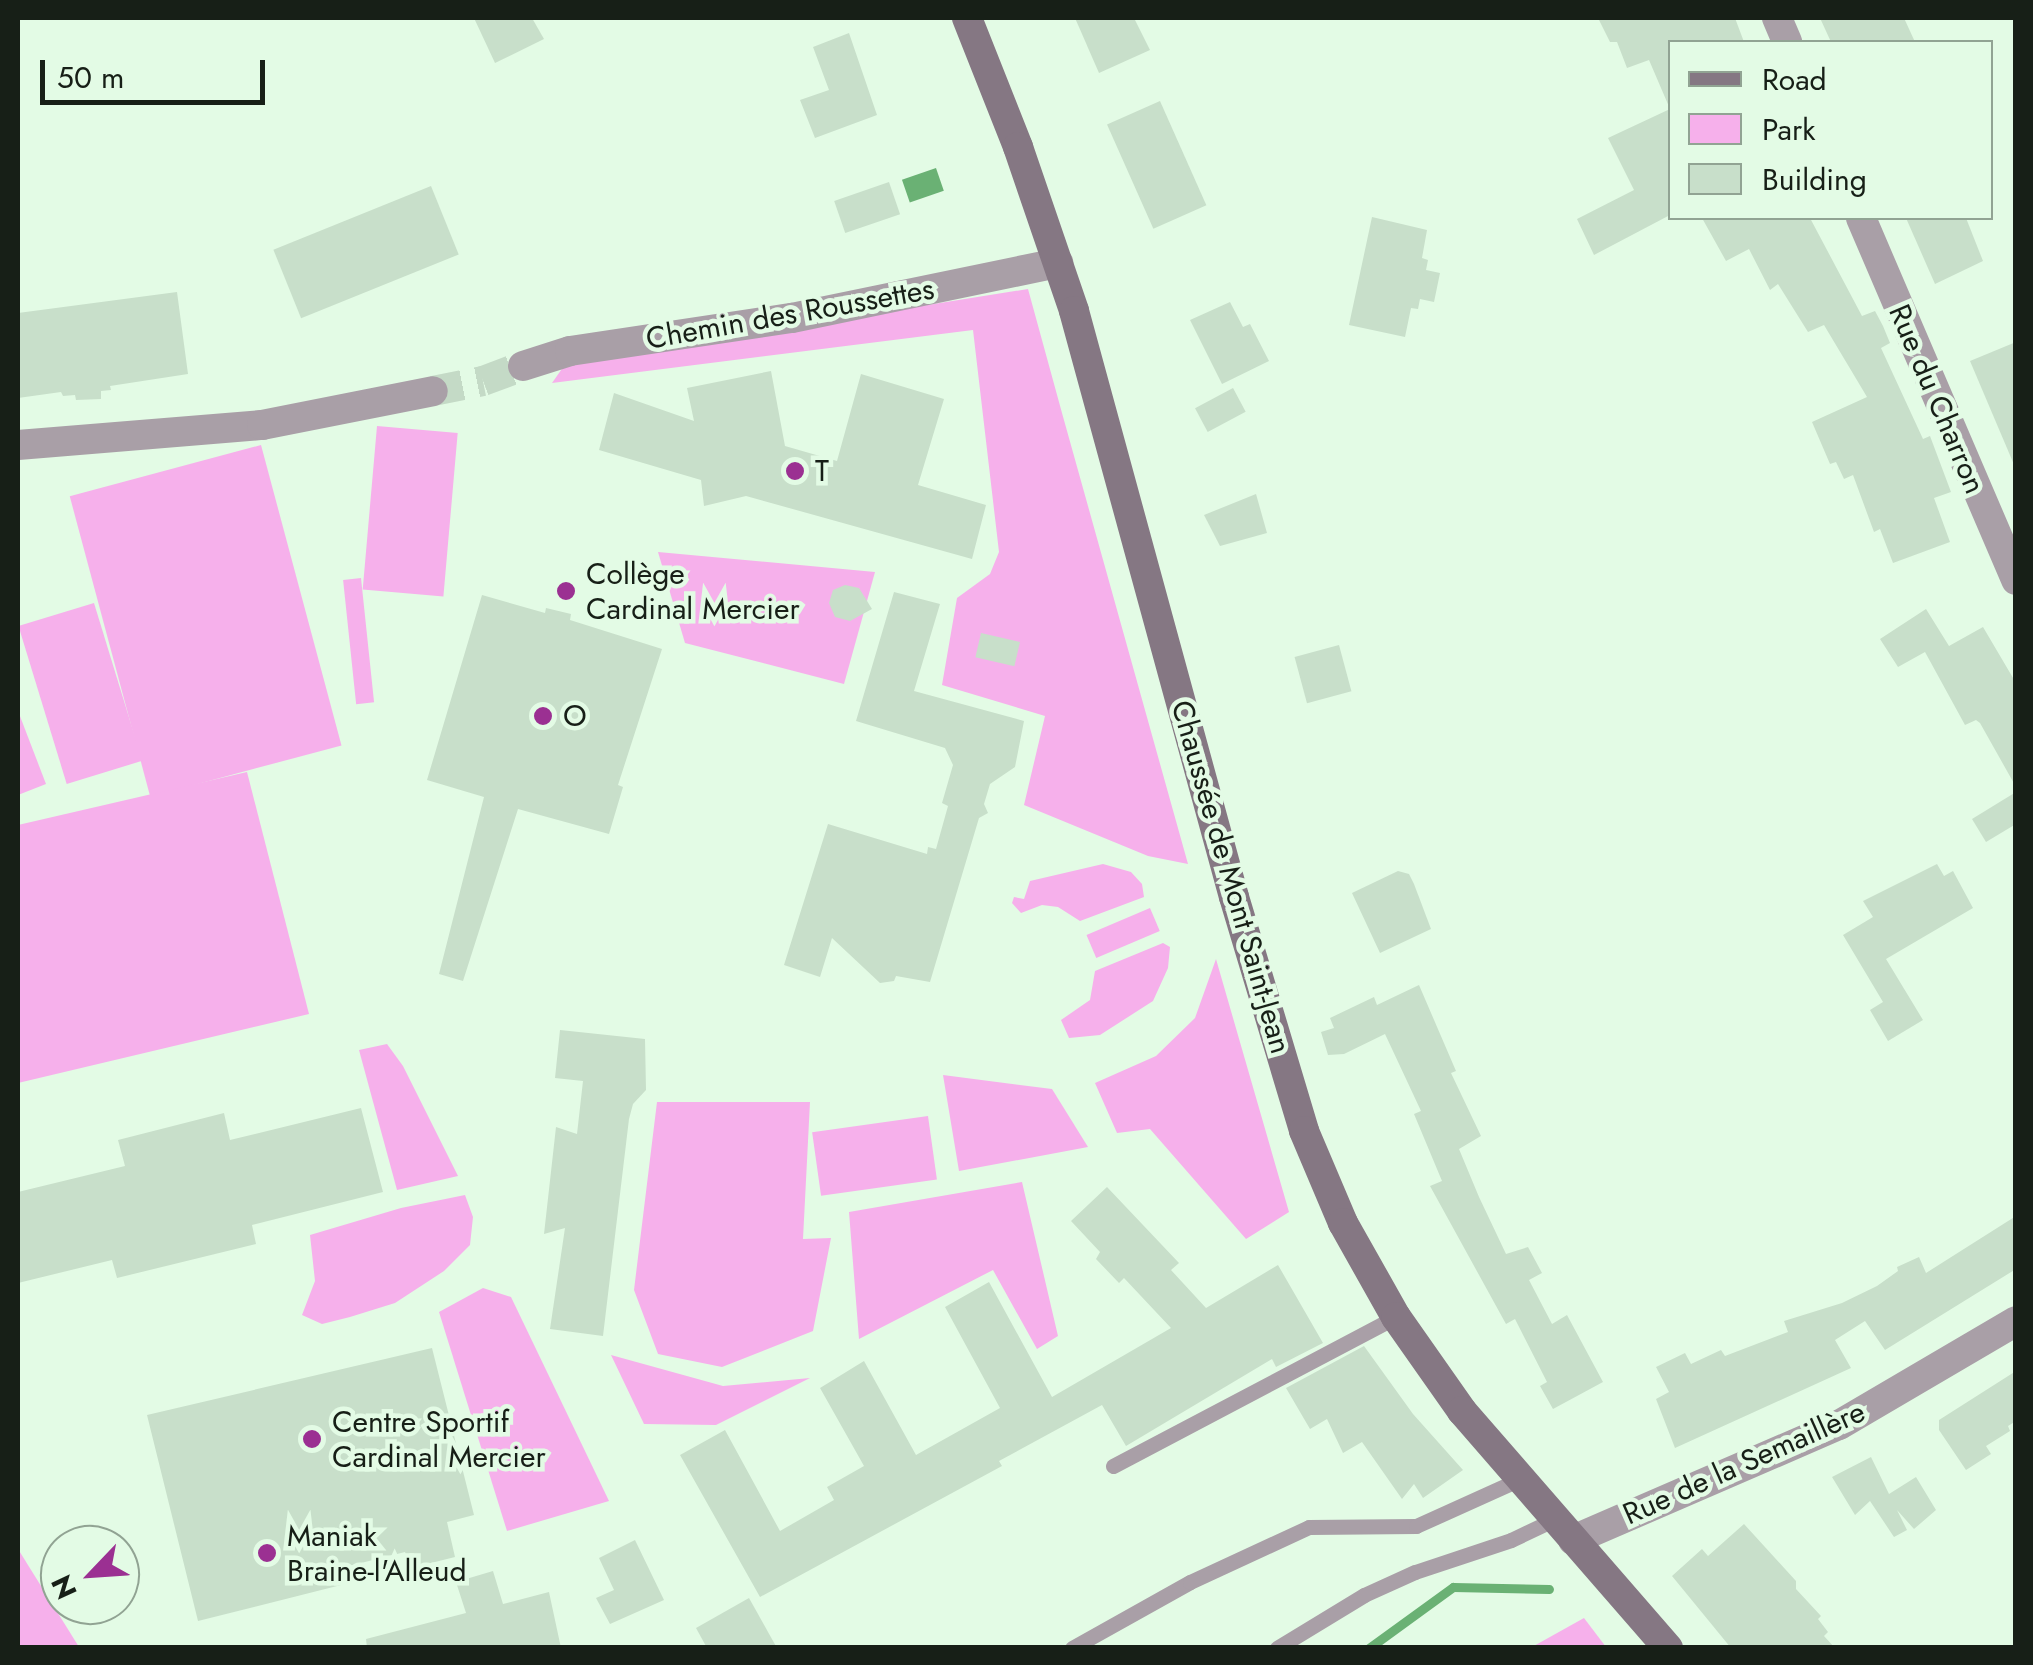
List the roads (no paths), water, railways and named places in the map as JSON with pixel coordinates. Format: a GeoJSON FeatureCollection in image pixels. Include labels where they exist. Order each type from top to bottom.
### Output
{"type":"FeatureCollection","features":[{"type":"Feature","properties":{"kind":"main road","name":"Chaussée de Mont Saint-Jean"},"geometry":{"type":"LineString","coordinates":[[967,18],[1058,263],[1234,897],[1304,1132],[1343,1222],[1396,1317],[1462,1411],[1668,1648]]}},
{"type":"Feature","properties":{"kind":"street","name":"Rue du Charron"},"geometry":{"type":"LineString","coordinates":[[1862,220],[2007,539],[2016,580]]}},
{"type":"Feature","properties":{"kind":"street","name":"Chemin des Roussettes"},"geometry":{"type":"LineString","coordinates":[[523,366],[570,350],[792,318],[1058,263]]}},
{"type":"Feature","properties":{"kind":"street"},"geometry":{"type":"LineString","coordinates":[[18,444],[262,425],[432,391]]}},
{"type":"Feature","properties":{"kind":"street","name":"Rue de la Semaillère"},"geometry":{"type":"LineString","coordinates":[[1564,1529],[1838,1425],[2016,1322]]}},
{"type":"Feature","properties":{"kind":"lane"},"geometry":{"type":"LineString","coordinates":[[1113,1466],[1396,1317]]}},
{"type":"Feature","properties":{"kind":"lane"},"geometry":{"type":"LineString","coordinates":[[1072,1648],[1190,1582],[1309,1527],[1416,1526],[1520,1479]]}},
{"type":"Feature","properties":{"kind":"lane"},"geometry":{"type":"LineString","coordinates":[[1277,1648],[1364,1595],[1414,1572],[1511,1540],[1564,1529]]}},
{"type":"Feature","properties":{"kind":"waterway"},"geometry":{"type":"LineString","coordinates":[[1369,1648],[1453,1587],[1549,1589]]}},
{"type":"Feature","properties":{"kind":"tunnel"},"geometry":{"type":"LineString","coordinates":[[433,391],[483,381],[523,366]]}},
{"type":"Feature","properties":{"kind":"place","name":"T"},"geometry":{"type":"Point","coordinates":[795,471]}},
{"type":"Feature","properties":{"kind":"place","name":"Collège Cardinal Mercier"},"geometry":{"type":"Point","coordinates":[566,591]}},
{"type":"Feature","properties":{"kind":"place","name":"O"},"geometry":{"type":"Point","coordinates":[543,716]}},
{"type":"Feature","properties":{"kind":"place","name":"Centre Sportif Cardinal Mercier"},"geometry":{"type":"Point","coordinates":[312,1439]}},
{"type":"Feature","properties":{"kind":"place","name":"Maniak Braine-l'Alleud"},"geometry":{"type":"Point","coordinates":[267,1553]}}]}
